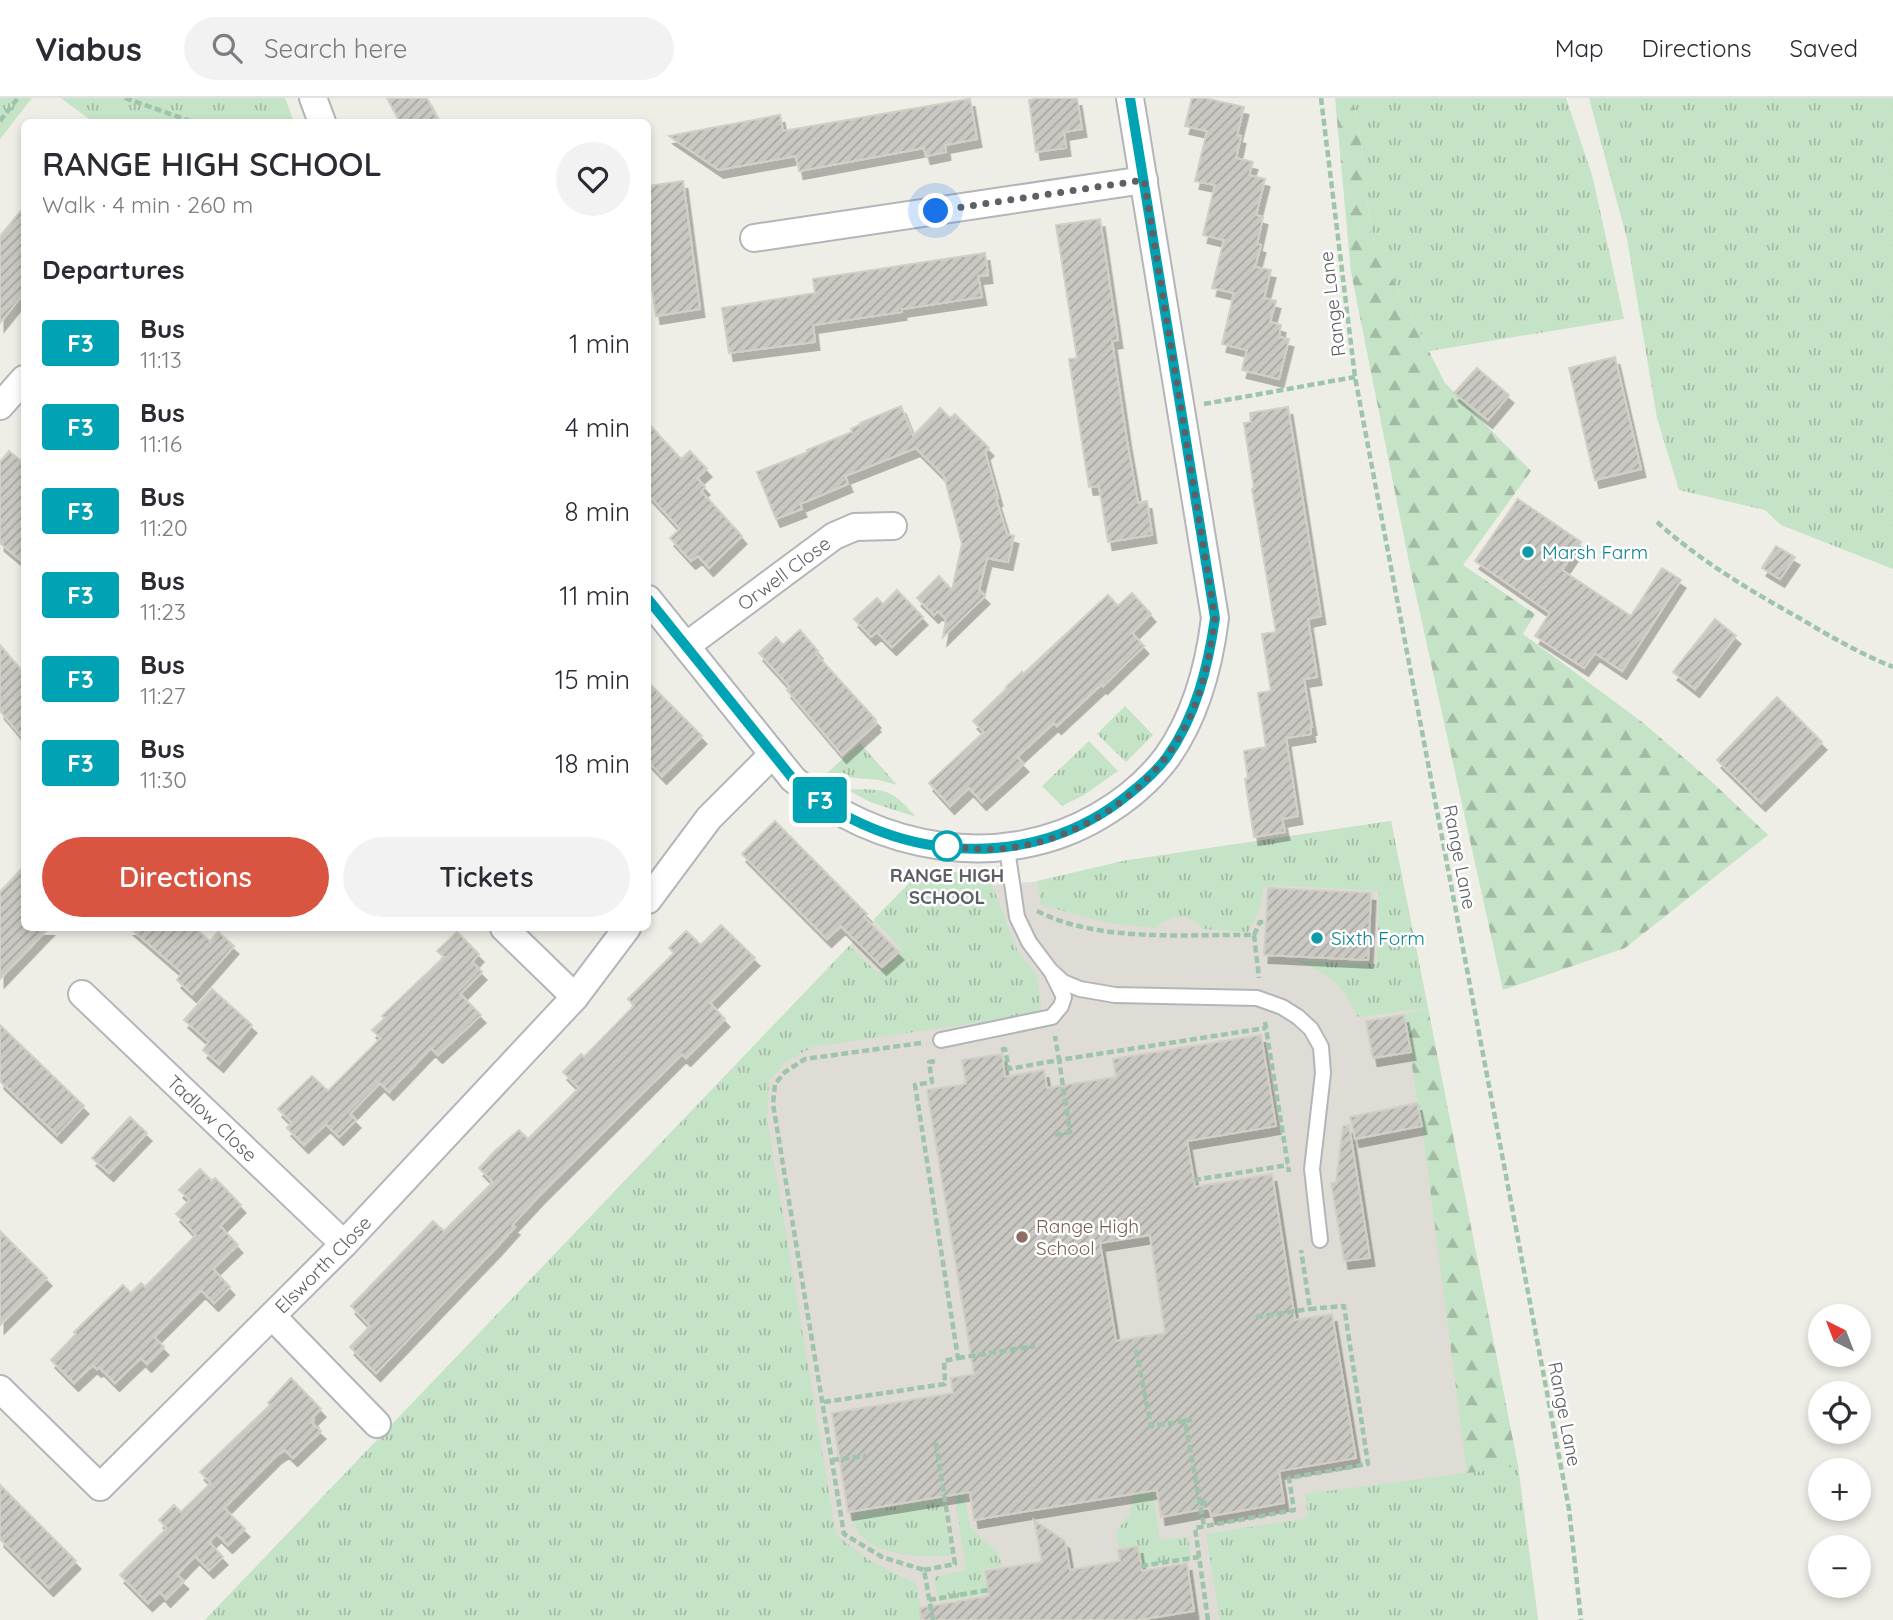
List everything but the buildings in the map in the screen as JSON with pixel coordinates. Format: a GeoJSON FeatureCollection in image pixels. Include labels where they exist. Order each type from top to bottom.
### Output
{"type":"FeatureCollection","features":[{"type":"Feature","properties":{"kind":"street"},"geometry":{"type":"LineString","coordinates":[[313,98],[320,119]]}},
{"type":"Feature","properties":{"kind":"street"},"geometry":{"type":"LineString","coordinates":[[651,603],[793,779],[841,813],[874,829],[914,842],[965,849],[1007,849],[1077,829],[1115,806],[1147,780],[1167,757],[1188,721],[1210,654],[1215,618],[1130,98]]}},
{"type":"Feature","properties":{"kind":"street"},"geometry":{"type":"LineString","coordinates":[[754,238],[1144,180]]}},
{"type":"Feature","properties":{"kind":"street","name":"Orwell Close"},"geometry":{"type":"LineString","coordinates":[[686,646],[834,536],[855,527],[892,526]]}},
{"type":"Feature","properties":{"kind":"street"},"geometry":{"type":"LineString","coordinates":[[651,896],[709,818],[773,754]]}},
{"type":"Feature","properties":{"kind":"street"},"geometry":{"type":"LineString","coordinates":[[507,931],[575,997]]}},
{"type":"Feature","properties":{"kind":"street","name":"Elsworth Close"},"geometry":{"type":"LineString","coordinates":[[0,1390],[100,1488],[344,1244],[575,997],[625,931]]}},
{"type":"Feature","properties":{"kind":"street","name":"Tadlow Close"},"geometry":{"type":"LineString","coordinates":[[82,994],[344,1244]]}},
{"type":"Feature","properties":{"kind":"street"},"geometry":{"type":"LineString","coordinates":[[273,1317],[377,1424]]}},
{"type":"Feature","properties":{"kind":"lane"},"geometry":{"type":"LineString","coordinates":[[1007,849],[1017,917],[1029,942],[1063,982],[1080,989],[1115,995],[1262,999],[1271,1001],[1298,1017],[1311,1029],[1321,1047],[1323,1073],[1311,1169],[1320,1240]]}},
{"type":"Feature","properties":{"kind":"lane"},"geometry":{"type":"LineString","coordinates":[[941,1040],[1052,1017],[1064,997],[1051,970]]}},
{"type":"Feature","properties":{"kind":"path"},"geometry":{"type":"LineString","coordinates":[[0,121],[18,98]]}},
{"type":"Feature","properties":{"kind":"path"},"geometry":{"type":"LineString","coordinates":[[125,98],[184,119]]}},
{"type":"Feature","properties":{"kind":"path","name":"Range Lane"},"geometry":{"type":"LineString","coordinates":[[1321,98],[1355,377],[1569,1509],[1581,1620]]}},
{"type":"Feature","properties":{"kind":"path"},"geometry":{"type":"LineString","coordinates":[[1181,408],[1355,377]]}},
{"type":"Feature","properties":{"kind":"path"},"geometry":{"type":"LineString","coordinates":[[1657,522],[1684,546],[1731,577],[1832,637],[1893,667]]}},
{"type":"Feature","properties":{"kind":"path"},"geometry":{"type":"LineString","coordinates":[[1035,902],[1037,912],[1075,925],[1119,933],[1254,935]]}},
{"type":"Feature","properties":{"kind":"path"},"geometry":{"type":"LineString","coordinates":[[1266,922],[1260,922],[1254,935],[1290,1178]]}},
{"type":"Feature","properties":{"kind":"path"},"geometry":{"type":"LineString","coordinates":[[1052,1017],[1070,1132],[1055,1135]]}},
{"type":"Feature","properties":{"kind":"path"},"geometry":{"type":"LineString","coordinates":[[993,1052],[1005,1049],[1009,1069],[1249,1034],[1266,1028]]}},
{"type":"Feature","properties":{"kind":"path"},"geometry":{"type":"LineString","coordinates":[[936,1443],[956,1564],[924,1570],[882,1557],[844,1534],[773,1104],[775,1084],[785,1072],[805,1059],[941,1040]]}},
{"type":"Feature","properties":{"kind":"path"},"geometry":{"type":"LineString","coordinates":[[944,1060],[929,1062],[932,1082],[915,1085],[958,1358]]}},
{"type":"Feature","properties":{"kind":"path"},"geometry":{"type":"LineString","coordinates":[[1194,1180],[1288,1166]]}},
{"type":"Feature","properties":{"kind":"path"},"geometry":{"type":"LineString","coordinates":[[1300,1244],[1310,1309]]}},
{"type":"Feature","properties":{"kind":"path"},"geometry":{"type":"LineString","coordinates":[[1208,1620],[1195,1528],[1294,1510],[1289,1478],[1368,1464],[1344,1306],[1256,1317]]}},
{"type":"Feature","properties":{"kind":"path"},"geometry":{"type":"LineString","coordinates":[[824,1402],[946,1384],[944,1361],[1035,1346]]}},
{"type":"Feature","properties":{"kind":"path"},"geometry":{"type":"LineString","coordinates":[[1136,1350],[1151,1426],[1195,1419]]}},
{"type":"Feature","properties":{"kind":"path"},"geometry":{"type":"LineString","coordinates":[[1185,1421],[1205,1527]]}},
{"type":"Feature","properties":{"kind":"path"},"geometry":{"type":"LineString","coordinates":[[832,1460],[866,1456]]}},
{"type":"Feature","properties":{"kind":"path"},"geometry":{"type":"LineString","coordinates":[[1200,1504],[1209,1502]]}},
{"type":"Feature","properties":{"kind":"path"},"geometry":{"type":"LineString","coordinates":[[1141,1566],[1199,1557]]}},
{"type":"Feature","properties":{"kind":"path"},"geometry":{"type":"LineString","coordinates":[[924,1570],[933,1620]]}},
{"type":"Feature","properties":{"kind":"path"},"geometry":{"type":"LineString","coordinates":[[929,1600],[988,1590]]}},
{"type":"Feature","properties":{"kind":"shaded area","name":"Range High School"},"geometry":{"type":"Polygon","coordinates":[[[1391,821],[1518,1466],[1538,1620],[205,1620],[923,869],[982,875],[993,885],[1046,881],[1123,861],[1391,821]]]}},
{"type":"Feature","properties":{"kind":"green space"},"geometry":{"type":"Polygon","coordinates":[[[0,98],[32,98],[0,139],[0,98]]]}},
{"type":"Feature","properties":{"kind":"green space"},"geometry":{"type":"Polygon","coordinates":[[[61,98],[285,98],[293,119],[89,119],[61,98]]]}},
{"type":"Feature","properties":{"kind":"green space"},"geometry":{"type":"Polygon","coordinates":[[[1335,98],[1353,98],[1371,236],[1445,383],[1531,471],[1463,565],[1535,614],[1523,634],[1642,722],[1768,835],[1625,948],[1503,990],[1412,577],[1351,272],[1335,98]]]}},
{"type":"Feature","properties":{"kind":"green space"},"geometry":{"type":"Polygon","coordinates":[[[1353,98],[1566,98],[1592,175],[1624,319],[1429,351],[1371,236],[1353,98]]]}},
{"type":"Feature","properties":{"kind":"green space"},"geometry":{"type":"Polygon","coordinates":[[[1589,98],[1893,98],[1893,569],[1781,525],[1765,510],[1679,490],[1657,418],[1627,239],[1589,98]]]}},
{"type":"Feature","properties":{"kind":"green space"},"geometry":{"type":"Polygon","coordinates":[[[1125,706],[1153,735],[1126,762],[1097,734],[1125,706]]]}},
{"type":"Feature","properties":{"kind":"green space"},"geometry":{"type":"Polygon","coordinates":[[[1089,741],[1118,771],[1084,795],[1062,806],[1042,786],[1089,741]]]}},
{"type":"Feature","properties":{"kind":"green space"},"geometry":{"type":"Polygon","coordinates":[[[860,743],[897,785],[879,780],[825,775],[860,743]]]}},
{"type":"Feature","properties":{"kind":"green space"},"geometry":{"type":"Polygon","coordinates":[[[846,789],[885,792],[899,800],[916,817],[870,802],[846,789]]]}},
{"type":"Feature","properties":{"kind":"green space"},"geometry":{"type":"Polygon","coordinates":[[[1391,821],[1428,1008],[1358,1017],[1346,995],[1333,980],[1316,969],[1293,960],[1377,964],[1379,891],[1275,885],[1263,887],[1261,907],[1248,932],[1203,929],[1192,920],[1180,917],[1167,920],[1155,928],[1109,923],[1041,905],[1037,881],[1123,861],[1391,821]]]}},
{"type":"Feature","properties":{"kind":"green space"},"geometry":{"type":"Polygon","coordinates":[[[923,869],[982,875],[992,885],[1018,952],[1037,975],[1042,1013],[813,1047],[785,1062],[769,1081],[767,1119],[836,1535],[872,1562],[916,1583],[922,1620],[205,1620],[849,946],[878,973],[902,950],[874,919],[923,869]]]}},
{"type":"Feature","properties":{"kind":"green space"},"geometry":{"type":"Polygon","coordinates":[[[1428,1008],[1518,1466],[1467,1473],[1425,1149],[1404,1015],[1428,1008]]]}},
{"type":"Feature","properties":{"kind":"green space"},"geometry":{"type":"Polygon","coordinates":[[[1109,1357],[1136,1384],[1160,1540],[1188,1537],[1191,1560],[1143,1567],[1139,1545],[1119,1548],[1116,1532],[1130,1514],[1132,1497],[1109,1357]]]}},
{"type":"Feature","properties":{"kind":"green space"},"geometry":{"type":"Polygon","coordinates":[[[955,1443],[970,1527],[998,1553],[1002,1566],[983,1570],[987,1594],[939,1602],[934,1577],[966,1570],[947,1445],[955,1443]]]}},
{"type":"Feature","properties":{"kind":"green space"},"geometry":{"type":"Polygon","coordinates":[[[926,1447],[933,1447],[951,1555],[909,1555],[879,1547],[857,1531],[853,1518],[857,1513],[934,1500],[926,1447]]]}},
{"type":"Feature","properties":{"kind":"green space"},"geometry":{"type":"Polygon","coordinates":[[[1518,1466],[1538,1620],[1220,1620],[1206,1534],[1308,1518],[1305,1494],[1518,1466]]]}},
{"type":"Feature","properties":{"kind":"bus line","name":"F3"},"geometry":{"type":"LineString","coordinates":[[651,603],[793,779],[841,813],[874,829],[914,842],[965,849],[1007,849],[1077,829],[1115,806],[1147,780],[1167,757],[1188,721],[1210,654],[1215,618],[1130,98]]}},
{"type":"Feature","properties":{"kind":"place","name":"Marsh Farm"},"geometry":{"type":"Point","coordinates":[1528,552]}},
{"type":"Feature","properties":{"kind":"place","name":"RANGE HIGH SCHOOL"},"geometry":{"type":"Point","coordinates":[947,846]}},
{"type":"Feature","properties":{"kind":"place","name":"Sixth Form"},"geometry":{"type":"Point","coordinates":[1317,938]}},
{"type":"Feature","properties":{"kind":"place","name":"Range High School"},"geometry":{"type":"Point","coordinates":[1022,1237]}},
{"type":"Feature","properties":{"kind":"route"},"geometry":{"type":"LineString","coordinates":[[936,211],[1144,180],[1215,618],[1210,654],[1188,721],[1167,757],[1147,780],[1115,806],[1077,829],[1007,849],[965,849],[939,845],[947,846]]}}]}
